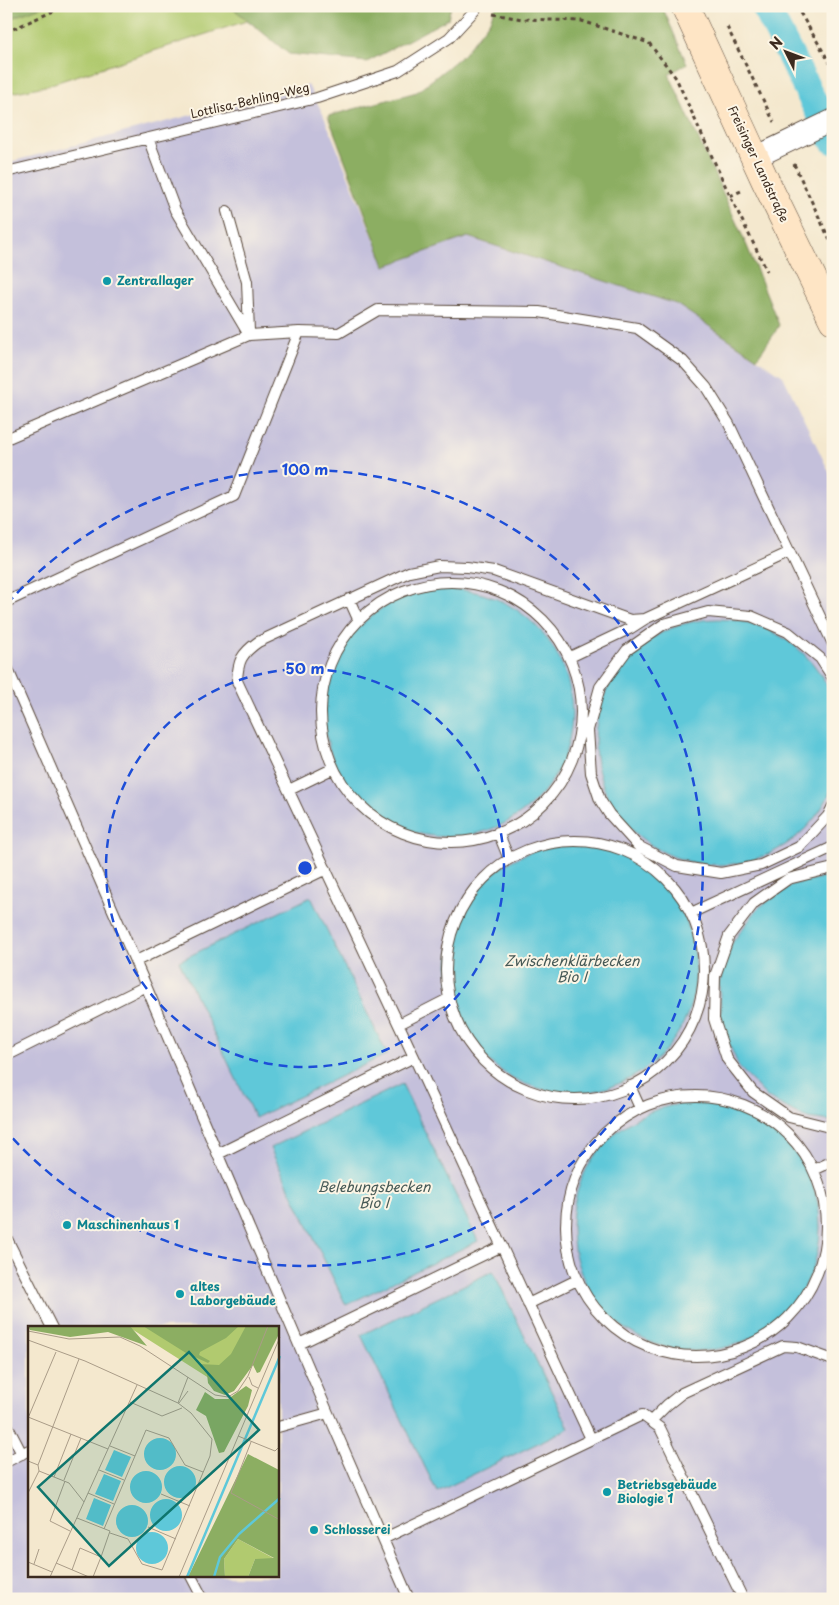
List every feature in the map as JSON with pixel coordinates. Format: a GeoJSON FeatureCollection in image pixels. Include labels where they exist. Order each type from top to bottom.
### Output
{"type":"FeatureCollection","features":[{"type":"Feature","properties":{"kind":"main road","name":"Freisinger Landstraße"},"geometry":{"type":"LineString","coordinates":[[686,6],[754,158],[833,320]]}},
{"type":"Feature","properties":{"kind":"street"},"geometry":{"type":"LineString","coordinates":[[754,158],[833,120]]}},
{"type":"Feature","properties":{"kind":"lane","name":"Lottlisa-Behling-Weg"},"geometry":{"type":"LineString","coordinates":[[6,172],[317,98],[398,71],[449,38],[476,8]]}},
{"type":"Feature","properties":{"kind":"lane"},"geometry":{"type":"LineString","coordinates":[[148,138],[176,210],[249,335]]}},
{"type":"Feature","properties":{"kind":"lane"},"geometry":{"type":"LineString","coordinates":[[227,211],[247,282],[249,335]]}},
{"type":"Feature","properties":{"kind":"lane"},"geometry":{"type":"LineString","coordinates":[[6,439],[249,335],[300,332],[339,333],[378,310],[539,312],[637,328],[683,361],[706,387],[728,424],[833,644]]}},
{"type":"Feature","properties":{"kind":"lane"},"geometry":{"type":"LineString","coordinates":[[6,602],[234,496],[300,332]]}},
{"type":"Feature","properties":{"kind":"lane"},"geometry":{"type":"LineString","coordinates":[[570,657],[631,628],[645,619],[788,553]]}},
{"type":"Feature","properties":{"kind":"lane"},"geometry":{"type":"LineString","coordinates":[[591,1439],[399,1024],[237,681],[238,664],[248,649],[258,642],[408,572],[439,566],[467,567],[494,571],[630,620],[645,619]]}},
{"type":"Feature","properties":{"kind":"lane"},"geometry":{"type":"LineString","coordinates":[[833,678],[820,658],[788,632],[751,616],[708,612],[664,624],[627,650],[600,686],[584,729],[579,744],[560,785],[530,816],[493,834],[453,842],[409,836],[370,815],[340,783],[332,769],[322,742],[320,699],[331,656],[358,619],[396,593],[440,582],[483,585],[519,602],[552,628],[574,662],[584,705],[584,729],[591,773],[600,800],[609,814],[645,855],[675,886],[696,922],[705,965],[699,1009],[679,1048],[647,1078],[607,1097],[563,1100],[520,1089],[484,1064],[459,1031],[448,999],[446,990],[446,948],[460,908],[486,875],[521,851],[562,840],[604,843],[645,855],[677,866],[722,873],[761,865],[799,847],[828,816],[833,806]]}},
{"type":"Feature","properties":{"kind":"lane"},"geometry":{"type":"LineString","coordinates":[[349,599],[358,619]]}},
{"type":"Feature","properties":{"kind":"lane"},"geometry":{"type":"LineString","coordinates":[[659,613],[664,624]]}},
{"type":"Feature","properties":{"kind":"lane"},"geometry":{"type":"LineString","coordinates":[[6,665],[136,961],[409,1599]]}},
{"type":"Feature","properties":{"kind":"lane"},"geometry":{"type":"LineString","coordinates":[[288,790],[332,769]]}},
{"type":"Feature","properties":{"kind":"lane"},"geometry":{"type":"LineString","coordinates":[[498,832],[509,859]]}},
{"type":"Feature","properties":{"kind":"lane"},"geometry":{"type":"LineString","coordinates":[[691,913],[786,875],[833,847]]}},
{"type":"Feature","properties":{"kind":"lane"},"geometry":{"type":"LineString","coordinates":[[778,857],[786,875]]}},
{"type":"Feature","properties":{"kind":"lane"},"geometry":{"type":"LineString","coordinates":[[833,868],[786,875],[754,903],[729,936],[715,976],[714,1019],[727,1059],[753,1092],[789,1117],[833,1128]]}},
{"type":"Feature","properties":{"kind":"lane"},"geometry":{"type":"LineString","coordinates":[[136,961],[326,869]]}},
{"type":"Feature","properties":{"kind":"lane"},"geometry":{"type":"LineString","coordinates":[[703,982],[715,982]]}},
{"type":"Feature","properties":{"kind":"lane"},"geometry":{"type":"LineString","coordinates":[[6,1056],[146,986]]}},
{"type":"Feature","properties":{"kind":"lane"},"geometry":{"type":"LineString","coordinates":[[399,1024],[448,999]]}},
{"type":"Feature","properties":{"kind":"lane"},"geometry":{"type":"LineString","coordinates":[[218,1154],[414,1057]]}},
{"type":"Feature","properties":{"kind":"lane"},"geometry":{"type":"LineString","coordinates":[[630,1086],[640,1108]]}},
{"type":"Feature","properties":{"kind":"lane"},"geometry":{"type":"LineString","coordinates":[[695,1095],[737,1102],[766,1116],[790,1135],[804,1152],[814,1170],[824,1201],[826,1233],[829,1243],[808,1293],[788,1319],[763,1338],[734,1351],[702,1357],[670,1354],[640,1344],[613,1328],[591,1304],[577,1280],[567,1246],[566,1214],[576,1172],[600,1137],[616,1123],[640,1108],[653,1102],[674,1097],[695,1095]]}},
{"type":"Feature","properties":{"kind":"lane"},"geometry":{"type":"LineString","coordinates":[[766,1116],[771,1105]]}},
{"type":"Feature","properties":{"kind":"lane"},"geometry":{"type":"LineString","coordinates":[[814,1170],[833,1161]]}},
{"type":"Feature","properties":{"kind":"lane"},"geometry":{"type":"LineString","coordinates":[[6,1237],[51,1326]]}},
{"type":"Feature","properties":{"kind":"lane"},"geometry":{"type":"LineString","coordinates":[[299,1344],[502,1246]]}},
{"type":"Feature","properties":{"kind":"lane"},"geometry":{"type":"LineString","coordinates":[[528,1304],[577,1280]]}},
{"type":"Feature","properties":{"kind":"lane"},"geometry":{"type":"LineString","coordinates":[[748,1345],[754,1359]]}},
{"type":"Feature","properties":{"kind":"lane"},"geometry":{"type":"LineString","coordinates":[[651,1421],[667,1405],[682,1394],[783,1346],[797,1347],[833,1360]]}},
{"type":"Feature","properties":{"kind":"lane"},"geometry":{"type":"LineString","coordinates":[[279,1427],[328,1413]]}},
{"type":"Feature","properties":{"kind":"lane"},"geometry":{"type":"LineString","coordinates":[[383,1539],[642,1415],[660,1428],[743,1599]]}},
{"type":"Feature","properties":{"kind":"lane"},"geometry":{"type":"LineString","coordinates":[[6,1423],[25,1452],[6,1462]]}},
{"type":"Feature","properties":{"kind":"lane"},"geometry":{"type":"LineString","coordinates":[[192,1578],[203,1599]]}},
{"type":"Feature","properties":{"kind":"path"},"geometry":{"type":"LineString","coordinates":[[6,32],[65,6]]}},
{"type":"Feature","properties":{"kind":"path"},"geometry":{"type":"LineString","coordinates":[[796,6],[833,68]]}},
{"type":"Feature","properties":{"kind":"path"},"geometry":{"type":"LineString","coordinates":[[476,8],[522,19],[582,21],[649,43],[676,78],[767,271]]}},
{"type":"Feature","properties":{"kind":"path"},"geometry":{"type":"LineString","coordinates":[[726,24],[793,139]]}},
{"type":"Feature","properties":{"kind":"path"},"geometry":{"type":"LineString","coordinates":[[795,166],[833,247]]}},
{"type":"Feature","properties":{"kind":"shaded area"},"geometry":{"type":"Polygon","coordinates":[[[308,85],[323,114],[385,266],[467,237],[676,304],[783,376],[833,480],[833,1599],[6,1599],[6,163],[308,85]]]}},
{"type":"Feature","properties":{"kind":"green space"},"geometry":{"type":"Polygon","coordinates":[[[6,6],[293,6],[45,86],[6,94],[6,6]]]}},
{"type":"Feature","properties":{"kind":"green space"},"geometry":{"type":"Polygon","coordinates":[[[6,6],[44,6],[6,20],[6,6]]]}},
{"type":"Feature","properties":{"kind":"green space"},"geometry":{"type":"Polygon","coordinates":[[[230,6],[451,6],[448,19],[367,62],[289,54],[230,6]]]}},
{"type":"Feature","properties":{"kind":"green space"},"geometry":{"type":"Polygon","coordinates":[[[496,6],[662,6],[687,64],[669,74],[747,246],[779,325],[757,358],[676,304],[468,237],[385,266],[328,116],[417,92],[463,55],[489,22],[496,6]]]}},
{"type":"Feature","properties":{"kind":"water"},"geometry":{"type":"Polygon","coordinates":[[[448,589],[472,592],[495,599],[517,610],[535,626],[551,644],[562,666],[569,689],[572,713],[569,737],[562,760],[551,782],[535,800],[517,816],[495,827],[472,834],[448,837],[424,834],[401,827],[379,816],[361,800],[345,782],[334,760],[327,737],[324,713],[327,689],[334,666],[345,644],[361,626],[379,610],[401,599],[424,592],[448,589]]]}},
{"type":"Feature","properties":{"kind":"water"},"geometry":{"type":"Polygon","coordinates":[[[718,619],[742,622],[765,629],[786,640],[805,655],[820,674],[831,695],[838,718],[840,754],[838,766],[831,789],[820,810],[805,829],[786,844],[765,855],[742,862],[718,865],[694,862],[671,855],[650,844],[631,829],[616,810],[605,789],[598,766],[595,742],[598,718],[605,695],[616,674],[631,655],[650,640],[671,629],[694,622],[718,619]]]}},
{"type":"Feature","properties":{"kind":"water","name":"Zwischenklärbecken Bio I"},"geometry":{"type":"Polygon","coordinates":[[[572,845],[608,851],[630,860],[650,873],[668,891],[681,911],[690,933],[696,969],[690,1005],[681,1027],[668,1047],[650,1065],[630,1078],[608,1087],[572,1093],[536,1087],[514,1078],[494,1065],[476,1047],[463,1027],[454,1005],[448,969],[454,933],[463,911],[476,891],[494,873],[514,860],[536,851],[572,845]]]}},
{"type":"Feature","properties":{"kind":"water"},"geometry":{"type":"Polygon","coordinates":[[[833,875],[833,1121],[806,1118],[768,1098],[739,1067],[722,1027],[719,984],[732,943],[758,908],[794,884],[833,875]]]}},
{"type":"Feature","properties":{"kind":"water"},"geometry":{"type":"Polygon","coordinates":[[[311,897],[387,1054],[255,1118],[179,961],[311,897]]]}},
{"type":"Feature","properties":{"kind":"water","name":"Belebungsbecken Bio I"},"geometry":{"type":"Polygon","coordinates":[[[402,1084],[478,1241],[346,1305],[270,1148],[402,1084]]]}},
{"type":"Feature","properties":{"kind":"water"},"geometry":{"type":"Polygon","coordinates":[[[696,1103],[732,1109],[754,1118],[774,1131],[792,1149],[805,1169],[814,1191],[820,1227],[814,1263],[805,1285],[792,1305],[774,1323],[754,1336],[732,1345],[696,1351],[660,1345],[638,1336],[618,1323],[600,1305],[587,1285],[578,1263],[572,1227],[578,1191],[587,1169],[600,1149],[618,1131],[638,1118],[660,1109],[696,1103]]]}},
{"type":"Feature","properties":{"kind":"water"},"geometry":{"type":"Polygon","coordinates":[[[493,1271],[569,1428],[437,1492],[361,1335],[493,1271]]]}},
{"type":"Feature","properties":{"kind":"waterway"},"geometry":{"type":"LineString","coordinates":[[765,6],[833,140]]}},
{"type":"Feature","properties":{"kind":"place","name":"Zentrallager"},"geometry":{"type":"Point","coordinates":[107,281]}},
{"type":"Feature","properties":{"kind":"place","name":"Maschinenhaus 1"},"geometry":{"type":"Point","coordinates":[67,1225]}},
{"type":"Feature","properties":{"kind":"place","name":"altes Laborgebäude"},"geometry":{"type":"Point","coordinates":[180,1294]}},
{"type":"Feature","properties":{"kind":"place","name":"Betriebsgebäude Biologie 1"},"geometry":{"type":"Point","coordinates":[607,1492]}},
{"type":"Feature","properties":{"kind":"place","name":"Schlosserei"},"geometry":{"type":"Point","coordinates":[314,1530]}}]}
